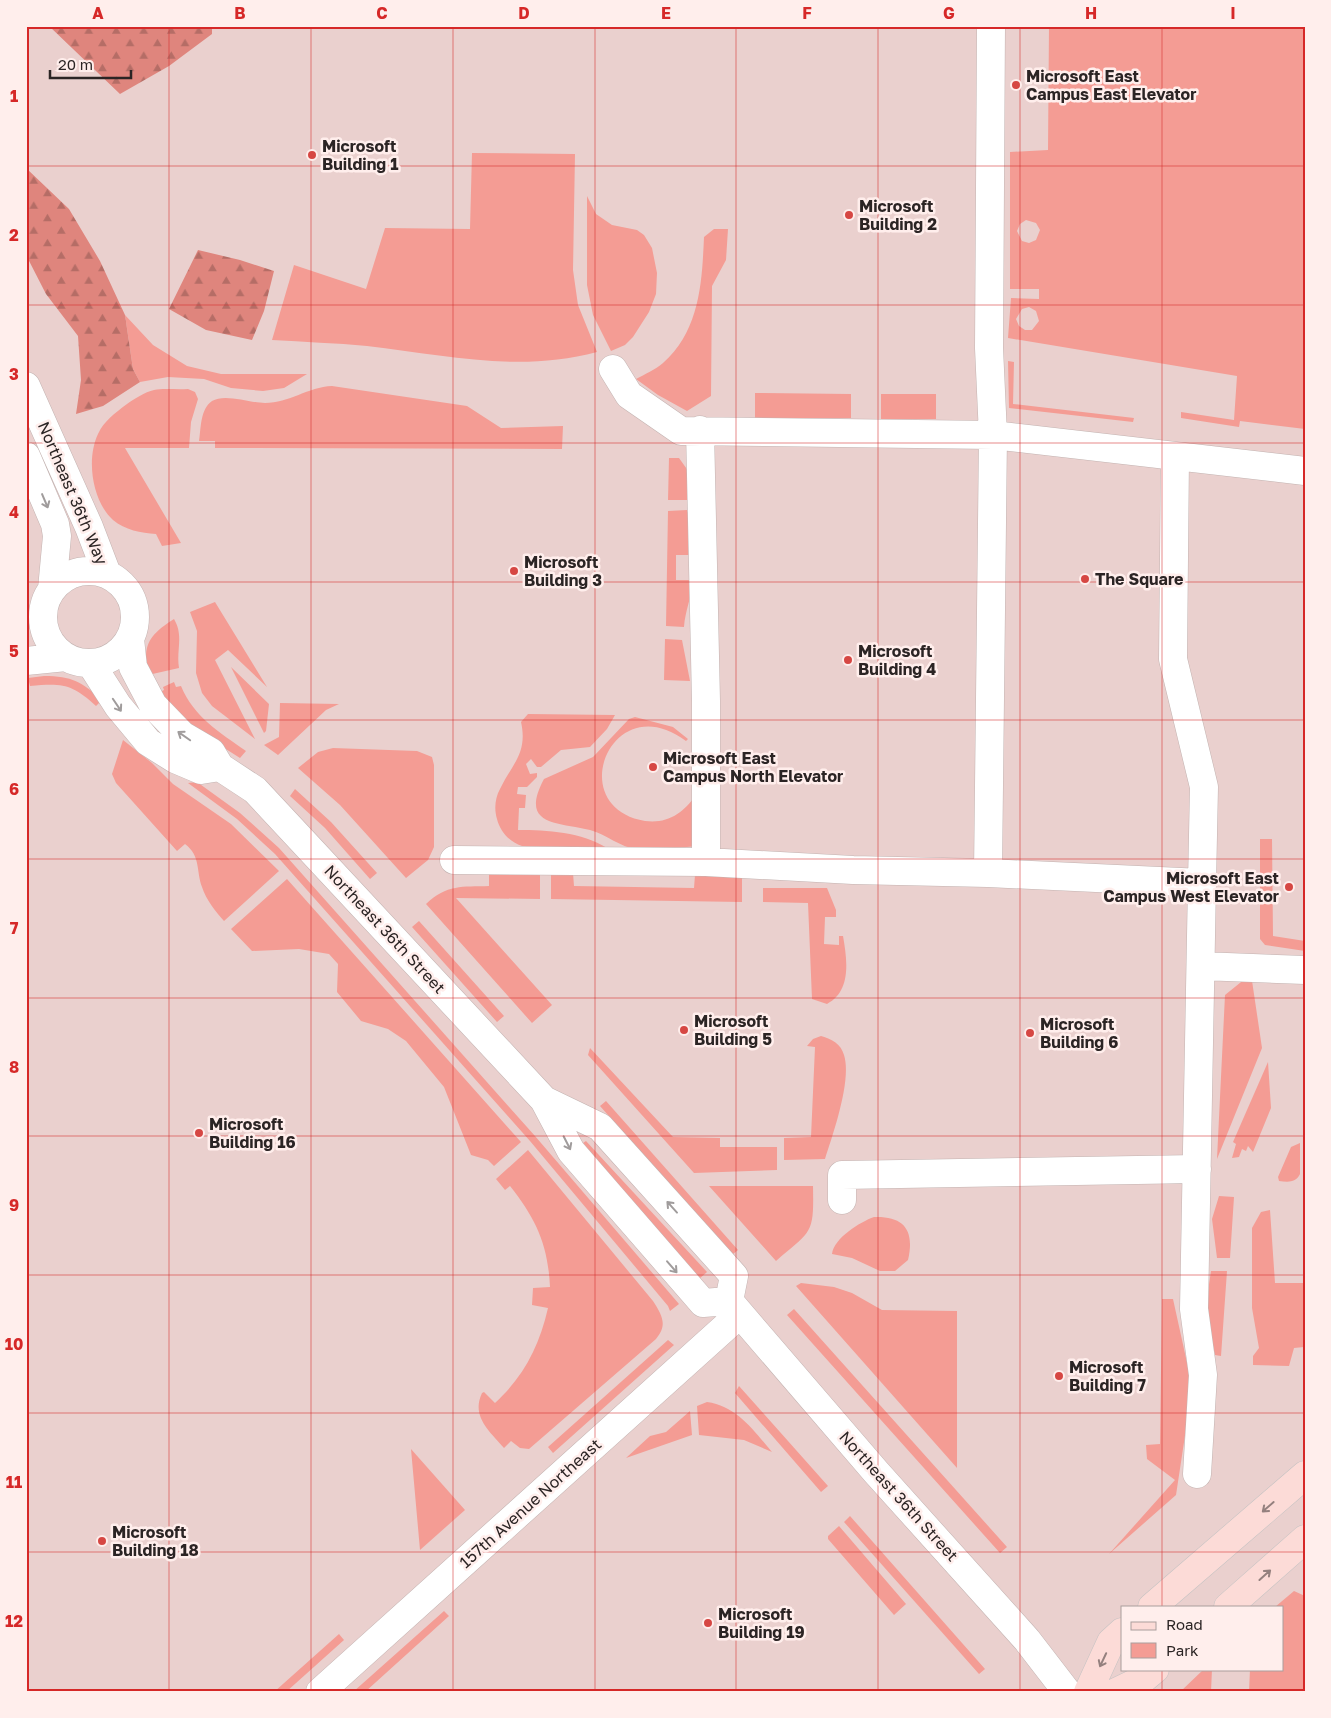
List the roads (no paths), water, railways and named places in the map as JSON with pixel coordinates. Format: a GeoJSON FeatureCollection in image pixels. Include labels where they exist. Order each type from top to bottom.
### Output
{"type":"FeatureCollection","features":[{"type":"Feature","properties":{"kind":"main road"},"geometry":{"type":"LineString","coordinates":[[1153,1606],[1305,1475]]}},
{"type":"Feature","properties":{"kind":"main road"},"geometry":{"type":"LineString","coordinates":[[1229,1606],[1305,1539]]}},
{"type":"Feature","properties":{"kind":"main road"},"geometry":{"type":"LineString","coordinates":[[1088,1692],[1112,1642],[1121,1633]]}},
{"type":"Feature","properties":{"kind":"main road"},"geometry":{"type":"LineString","coordinates":[[1116,1692],[1143,1679],[1154,1670]]}},
{"type":"Feature","properties":{"kind":"street"},"geometry":{"type":"LineString","coordinates":[[988,873],[993,435],[989,348],[991,26]]}},
{"type":"Feature","properties":{"kind":"street"},"geometry":{"type":"LineString","coordinates":[[613,369],[629,395],[681,431],[993,435],[1305,471]]}},
{"type":"Feature","properties":{"kind":"street","name":"Northeast 36th Way"},"geometry":{"type":"LineString","coordinates":[[26,386],[89,527],[107,574]]}},
{"type":"Feature","properties":{"kind":"street"},"geometry":{"type":"LineString","coordinates":[[700,430],[706,701],[706,862]]}},
{"type":"Feature","properties":{"kind":"street","name":"Northeast 36th Way"},"geometry":{"type":"LineString","coordinates":[[26,456],[55,524],[58,536],[41,601]]}},
{"type":"Feature","properties":{"kind":"street"},"geometry":{"type":"LineString","coordinates":[[1175,456],[1173,659],[1204,787],[1194,1309],[1203,1375],[1197,1474]]}},
{"type":"Feature","properties":{"kind":"street"},"geometry":{"type":"LineString","coordinates":[[26,662],[78,660],[107,660],[120,652],[130,639],[136,624],[135,609],[130,594],[120,582],[107,574],[92,570],[76,572],[62,579],[41,601],[46,635],[55,649],[78,660],[148,742],[174,759],[200,770],[220,767]]}},
{"type":"Feature","properties":{"kind":"street","name":"Northeast 36th Street"},"geometry":{"type":"LineString","coordinates":[[130,639],[134,667],[153,706],[182,735],[211,752],[220,767],[255,790],[544,1100],[571,1151],[699,1299],[703,1303],[734,1308],[876,1472],[1027,1640],[1067,1692]]}},
{"type":"Feature","properties":{"kind":"street"},"geometry":{"type":"LineString","coordinates":[[454,860],[706,862],[853,870],[988,873],[1202,883]]}},
{"type":"Feature","properties":{"kind":"street"},"geometry":{"type":"LineString","coordinates":[[1200,966],[1305,970]]}},
{"type":"Feature","properties":{"kind":"street","name":"Northeast 36th Street"},"geometry":{"type":"LineString","coordinates":[[544,1100],[600,1127],[734,1276],[734,1308]]}},
{"type":"Feature","properties":{"kind":"street"},"geometry":{"type":"LineString","coordinates":[[842,1200],[842,1175],[1196,1169]]}},
{"type":"Feature","properties":{"kind":"street","name":"157th Avenue Northeast"},"geometry":{"type":"LineString","coordinates":[[320,1692],[734,1308]]}},
{"type":"Feature","properties":{"kind":"place","name":"Microsoft East Campus East Elevator"},"geometry":{"type":"Point","coordinates":[1016,85]}},
{"type":"Feature","properties":{"kind":"place","name":"Microsoft Building 1"},"geometry":{"type":"Point","coordinates":[312,155]}},
{"type":"Feature","properties":{"kind":"place","name":"Microsoft Building 2"},"geometry":{"type":"Point","coordinates":[849,215]}},
{"type":"Feature","properties":{"kind":"place","name":"Microsoft Building 3"},"geometry":{"type":"Point","coordinates":[514,571]}},
{"type":"Feature","properties":{"kind":"place","name":"The Square"},"geometry":{"type":"Point","coordinates":[1085,579]}},
{"type":"Feature","properties":{"kind":"place","name":"Microsoft Building 4"},"geometry":{"type":"Point","coordinates":[848,660]}},
{"type":"Feature","properties":{"kind":"place","name":"Microsoft East Campus North Elevator"},"geometry":{"type":"Point","coordinates":[653,767]}},
{"type":"Feature","properties":{"kind":"place","name":"Microsoft East Campus West Elevator"},"geometry":{"type":"Point","coordinates":[1289,887]}},
{"type":"Feature","properties":{"kind":"place","name":"Microsoft Building 5"},"geometry":{"type":"Point","coordinates":[684,1030]}},
{"type":"Feature","properties":{"kind":"place","name":"Microsoft Building 6"},"geometry":{"type":"Point","coordinates":[1030,1033]}},
{"type":"Feature","properties":{"kind":"place","name":"Microsoft Building 16"},"geometry":{"type":"Point","coordinates":[199,1133]}},
{"type":"Feature","properties":{"kind":"place","name":"Microsoft Building 7"},"geometry":{"type":"Point","coordinates":[1059,1376]}},
{"type":"Feature","properties":{"kind":"place","name":"Microsoft Building 18"},"geometry":{"type":"Point","coordinates":[102,1541]}},
{"type":"Feature","properties":{"kind":"place","name":"Microsoft Building 19"},"geometry":{"type":"Point","coordinates":[708,1623]}}]}
